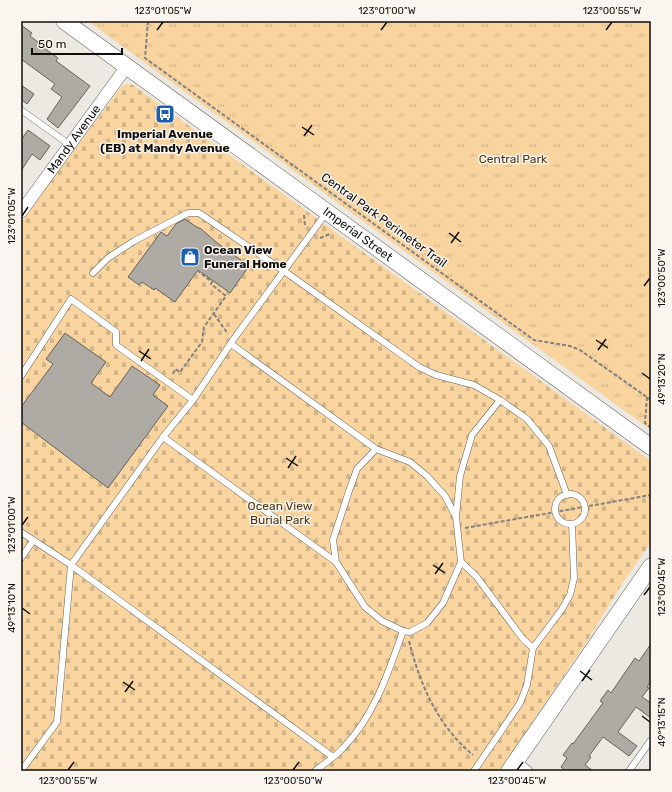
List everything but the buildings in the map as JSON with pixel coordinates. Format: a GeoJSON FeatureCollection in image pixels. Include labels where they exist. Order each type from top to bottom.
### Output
{"type":"FeatureCollection","features":[{"type":"Feature","properties":{"kind":"main road","name":"Imperial Street"},"geometry":{"type":"LineString","coordinates":[[64,21],[651,447]]}},
{"type":"Feature","properties":{"kind":"main road"},"geometry":{"type":"LineString","coordinates":[[517,768],[651,566]]}},
{"type":"Feature","properties":{"kind":"street","name":"Mandy Avenue"},"geometry":{"type":"LineString","coordinates":[[21,212],[127,66]]}},
{"type":"Feature","properties":{"kind":"lane"},"geometry":{"type":"LineString","coordinates":[[21,110],[70,146]]}},
{"type":"Feature","properties":{"kind":"lane"},"geometry":{"type":"LineString","coordinates":[[21,771],[57,722],[71,565],[162,437],[193,400],[232,342],[327,212]]}},
{"type":"Feature","properties":{"kind":"lane"},"geometry":{"type":"LineString","coordinates":[[93,273],[108,258],[134,241],[188,213],[199,213],[284,271],[419,367],[436,375],[474,385],[500,400],[527,419],[549,446],[567,495]]}},
{"type":"Feature","properties":{"kind":"lane"},"geometry":{"type":"LineString","coordinates":[[21,376],[71,299],[116,332],[116,345],[193,400]]}},
{"type":"Feature","properties":{"kind":"lane"},"geometry":{"type":"LineString","coordinates":[[232,342],[376,449],[410,462],[427,476],[445,496],[456,517]]}},
{"type":"Feature","properties":{"kind":"lane"},"geometry":{"type":"LineString","coordinates":[[162,437],[336,562],[365,607],[382,621],[405,632],[410,632],[427,623],[443,603],[461,562],[456,517],[460,476],[472,435],[500,400]]}},
{"type":"Feature","properties":{"kind":"lane"},"geometry":{"type":"LineString","coordinates":[[336,562],[333,540],[349,491],[357,469],[376,449]]}},
{"type":"Feature","properties":{"kind":"lane"},"geometry":{"type":"LineString","coordinates":[[567,495],[577,496],[584,503],[585,508],[583,516],[577,523],[572,524],[564,523],[560,520],[556,513],[559,500],[567,495]]}},
{"type":"Feature","properties":{"kind":"lane"},"geometry":{"type":"LineString","coordinates":[[474,771],[520,703],[527,685],[534,648],[562,609],[570,595],[574,578],[572,524]]}},
{"type":"Feature","properties":{"kind":"lane"},"geometry":{"type":"LineString","coordinates":[[21,532],[71,565],[333,757]]}},
{"type":"Feature","properties":{"kind":"lane"},"geometry":{"type":"LineString","coordinates":[[21,558],[33,540]]}},
{"type":"Feature","properties":{"kind":"lane"},"geometry":{"type":"LineString","coordinates":[[461,562],[476,576],[523,639],[534,648]]}},
{"type":"Feature","properties":{"kind":"lane"},"geometry":{"type":"LineString","coordinates":[[315,771],[343,748],[358,730],[375,704],[405,632]]}},
{"type":"Feature","properties":{"kind":"lane"},"geometry":{"type":"LineString","coordinates":[[629,771],[650,744]]}},
{"type":"Feature","properties":{"kind":"path","name":"Central Park Perimeter Trail"},"geometry":{"type":"LineString","coordinates":[[148,21],[145,58],[534,340],[570,346],[580,350],[651,400]]}},
{"type":"Feature","properties":{"kind":"path"},"geometry":{"type":"LineString","coordinates":[[176,369],[180,372],[202,342],[204,327],[226,296],[198,271]]}},
{"type":"Feature","properties":{"kind":"path"},"geometry":{"type":"LineString","coordinates":[[214,314],[232,342]]}},
{"type":"Feature","properties":{"kind":"path"},"geometry":{"type":"LineString","coordinates":[[647,397],[645,423],[651,428]]}},
{"type":"Feature","properties":{"kind":"path"},"geometry":{"type":"LineString","coordinates":[[457,530],[651,495]]}},
{"type":"Feature","properties":{"kind":"path"},"geometry":{"type":"LineString","coordinates":[[405,632],[414,663],[425,692],[441,718],[460,744],[481,761]]}},
{"type":"Feature","properties":{"kind":"green space","name":"Central Park"},"geometry":{"type":"Polygon","coordinates":[[[88,21],[651,21],[651,430],[126,49],[88,21]]]}},
{"type":"Feature","properties":{"kind":"green space","name":"Ocean View Burial Park"},"geometry":{"type":"Polygon","coordinates":[[[127,84],[133,85],[651,461],[651,542],[622,584],[586,643],[499,771],[21,771],[21,222],[121,87],[127,84]]]}},
{"type":"Feature","properties":{"kind":"place","name":"Imperial Avenue (EB) at Mandy Avenue"},"geometry":{"type":"Point","coordinates":[165,114]}},
{"type":"Feature","properties":{"kind":"place","name":"Ocean View Funeral Home"},"geometry":{"type":"Point","coordinates":[190,257]}}]}
